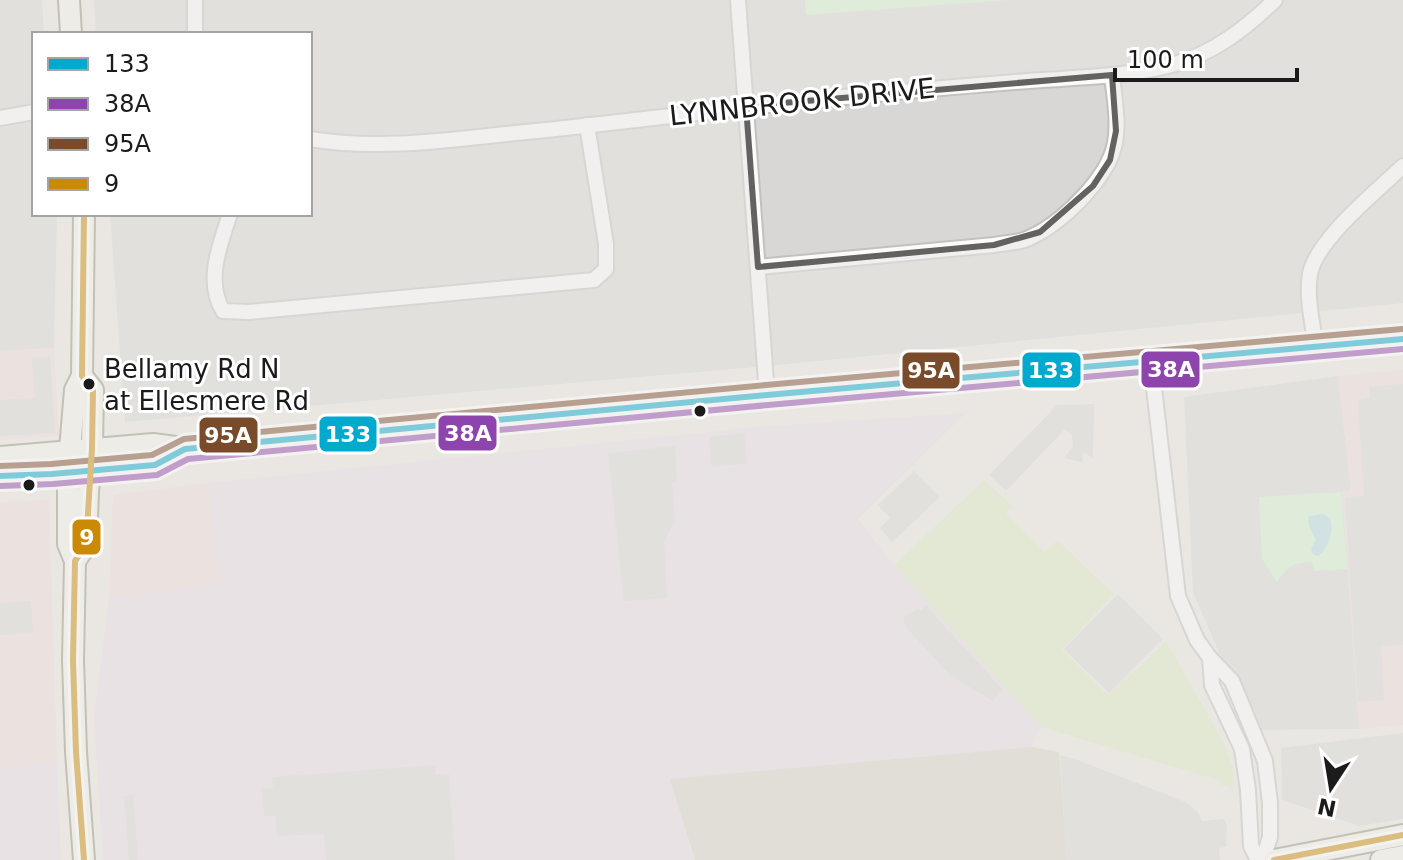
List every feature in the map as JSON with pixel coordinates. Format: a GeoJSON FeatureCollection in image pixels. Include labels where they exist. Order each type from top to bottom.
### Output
{"type":"FeatureCollection","features":[{"type":"Feature","properties":{"kind":"main road"},"geometry":{"type":"LineString","coordinates":[[69,0],[71,32]]}},
{"type":"Feature","properties":{"kind":"main road"},"geometry":{"type":"LineString","coordinates":[[84,216],[82,376],[75,390],[68,473],[68,544],[75,561],[73,660],[84,860]]}},
{"type":"Feature","properties":{"kind":"main road"},"geometry":{"type":"LineString","coordinates":[[0,457],[153,444],[185,449],[1403,339]]}},
{"type":"Feature","properties":{"kind":"main road"},"geometry":{"type":"LineString","coordinates":[[75,561],[86,545],[92,448],[93,390],[82,376]]}},
{"type":"Feature","properties":{"kind":"main road"},"geometry":{"type":"LineString","coordinates":[[0,476],[155,465],[185,449]]}},
{"type":"Feature","properties":{"kind":"main road"},"geometry":{"type":"LineString","coordinates":[[1274,860],[1344,853],[1403,835]]}},
{"type":"Feature","properties":{"kind":"main road"},"geometry":{"type":"LineString","coordinates":[[1381,860],[1403,856]]}},
{"type":"Feature","properties":{"kind":"street"},"geometry":{"type":"LineString","coordinates":[[195,0],[195,32]]}},
{"type":"Feature","properties":{"kind":"street"},"geometry":{"type":"LineString","coordinates":[[738,0],[767,395]]}},
{"type":"Feature","properties":{"kind":"street","name":"LYNNBROOK DRIVE"},"geometry":{"type":"LineString","coordinates":[[312,139],[369,145],[436,141],[746,106],[1145,71],[1171,66],[1210,50],[1238,34],[1275,0]]}},
{"type":"Feature","properties":{"kind":"street"},"geometry":{"type":"LineString","coordinates":[[758,267],[994,245],[1022,240],[1040,232],[1062,217],[1093,186],[1110,160],[1116,131],[1112,75]]}},
{"type":"Feature","properties":{"kind":"street"},"geometry":{"type":"LineString","coordinates":[[0,118],[32,112]]}},
{"type":"Feature","properties":{"kind":"street"},"geometry":{"type":"LineString","coordinates":[[229,216],[217,259],[215,285],[223,311],[249,312],[594,280],[606,269],[606,244],[587,125]]}},
{"type":"Feature","properties":{"kind":"street"},"geometry":{"type":"LineString","coordinates":[[1316,348],[1309,284],[1316,258],[1335,232],[1403,166]]}},
{"type":"Feature","properties":{"kind":"street"},"geometry":{"type":"LineString","coordinates":[[1151,362],[1178,596],[1197,640],[1232,681],[1265,761],[1270,837],[1260,860]]}},
{"type":"Feature","properties":{"kind":"street"},"geometry":{"type":"LineString","coordinates":[[1210,658],[1212,685],[1242,749],[1251,846],[1260,860]]}},
{"type":"Feature","properties":{"kind":"highlighted area"},"geometry":{"type":"Polygon","coordinates":[[[1112,75],[1116,131],[1110,160],[1093,186],[1040,232],[994,245],[758,267],[746,106],[1112,75]]]}},
{"type":"Feature","properties":{"kind":"shaded area"},"geometry":{"type":"Polygon","coordinates":[[[0,0],[42,0],[44,32],[32,32],[32,216],[57,216],[54,348],[0,351],[0,0]]]}},
{"type":"Feature","properties":{"kind":"shaded area"},"geometry":{"type":"Polygon","coordinates":[[[94,0],[1403,0],[1403,303],[777,365],[125,422],[110,216],[312,216],[312,32],[96,32],[94,0]]]}},
{"type":"Feature","properties":{"kind":"shaded area"},"geometry":{"type":"Polygon","coordinates":[[[54,348],[59,436],[0,440],[0,351],[54,348]]]}},
{"type":"Feature","properties":{"kind":"shaded area"},"geometry":{"type":"Polygon","coordinates":[[[50,357],[55,433],[0,436],[0,400],[35,398],[32,358],[50,357]]]}},
{"type":"Feature","properties":{"kind":"shaded area"},"geometry":{"type":"Polygon","coordinates":[[[1403,370],[1403,725],[1359,729],[1342,491],[1351,490],[1338,376],[1403,370]]]}},
{"type":"Feature","properties":{"kind":"shaded area"},"geometry":{"type":"Polygon","coordinates":[[[1338,376],[1351,491],[1342,492],[1359,729],[1252,730],[1193,592],[1184,397],[1338,376]]]}},
{"type":"Feature","properties":{"kind":"shaded area"},"geometry":{"type":"Polygon","coordinates":[[[1403,384],[1403,645],[1381,646],[1384,700],[1358,702],[1345,498],[1364,496],[1358,400],[1370,398],[1369,387],[1403,384]]]}},
{"type":"Feature","properties":{"kind":"shaded area"},"geometry":{"type":"Polygon","coordinates":[[[1094,404],[1093,458],[1083,452],[1082,462],[1064,458],[1073,446],[1072,435],[1065,429],[1006,491],[989,475],[1057,405],[1094,404]]]}},
{"type":"Feature","properties":{"kind":"shaded area"},"geometry":{"type":"Polygon","coordinates":[[[966,413],[858,519],[894,565],[1039,724],[1041,727],[1032,747],[671,779],[694,860],[103,860],[94,719],[109,598],[219,584],[208,483],[757,427],[966,413]]]}},
{"type":"Feature","properties":{"kind":"shaded area"},"geometry":{"type":"Polygon","coordinates":[[[744,433],[747,463],[712,467],[709,437],[744,433]]]}},
{"type":"Feature","properties":{"kind":"shaded area"},"geometry":{"type":"Polygon","coordinates":[[[675,446],[677,481],[672,483],[675,520],[664,542],[667,598],[624,601],[608,453],[675,446]]]}},
{"type":"Feature","properties":{"kind":"shaded area"},"geometry":{"type":"Polygon","coordinates":[[[914,471],[940,497],[892,542],[880,528],[890,518],[878,505],[914,471]]]}},
{"type":"Feature","properties":{"kind":"shaded area"},"geometry":{"type":"Polygon","coordinates":[[[208,483],[219,585],[109,598],[113,495],[208,483]]]}},
{"type":"Feature","properties":{"kind":"shaded area"},"geometry":{"type":"Polygon","coordinates":[[[49,500],[57,763],[0,767],[0,502],[49,500]]]}},
{"type":"Feature","properties":{"kind":"shaded area"},"geometry":{"type":"Polygon","coordinates":[[[1118,594],[1163,639],[1109,693],[1064,649],[1118,594]]]}},
{"type":"Feature","properties":{"kind":"shaded area"},"geometry":{"type":"Polygon","coordinates":[[[31,601],[33,633],[0,635],[0,603],[31,601]]]}},
{"type":"Feature","properties":{"kind":"shaded area"},"geometry":{"type":"Polygon","coordinates":[[[926,606],[1002,689],[993,701],[951,676],[906,627],[903,617],[926,606]]]}},
{"type":"Feature","properties":{"kind":"shaded area"},"geometry":{"type":"Polygon","coordinates":[[[1403,733],[1403,819],[1359,826],[1282,800],[1281,748],[1403,733]]]}},
{"type":"Feature","properties":{"kind":"shaded area"},"geometry":{"type":"Polygon","coordinates":[[[1032,747],[1059,752],[1067,860],[695,860],[670,779],[1032,747]]]}},
{"type":"Feature","properties":{"kind":"shaded area"},"geometry":{"type":"Polygon","coordinates":[[[1060,755],[1186,802],[1202,821],[1224,819],[1227,826],[1226,847],[1219,848],[1220,860],[1067,860],[1060,755]]]}},
{"type":"Feature","properties":{"kind":"shaded area"},"geometry":{"type":"Polygon","coordinates":[[[57,763],[61,860],[0,860],[0,767],[57,763]]]}},
{"type":"Feature","properties":{"kind":"shaded area"},"geometry":{"type":"Polygon","coordinates":[[[435,765],[436,775],[449,774],[455,860],[326,860],[324,834],[277,836],[275,815],[264,816],[262,789],[273,788],[272,777],[435,765]]]}},
{"type":"Feature","properties":{"kind":"shaded area"},"geometry":{"type":"Polygon","coordinates":[[[133,795],[138,860],[129,860],[124,796],[133,795]]]}},
{"type":"Feature","properties":{"kind":"green space"},"geometry":{"type":"Polygon","coordinates":[[[805,0],[1008,0],[806,15],[805,0]]]}},
{"type":"Feature","properties":{"kind":"green space"},"geometry":{"type":"Polygon","coordinates":[[[984,480],[1014,507],[1006,513],[1045,552],[1057,540],[1114,594],[1062,649],[1108,695],[1166,641],[1224,743],[1233,769],[1234,789],[1221,785],[1221,781],[1041,727],[894,565],[984,480]]]}},
{"type":"Feature","properties":{"kind":"green space"},"geometry":{"type":"Polygon","coordinates":[[[1341,492],[1347,569],[1314,571],[1312,562],[1299,564],[1291,566],[1277,582],[1262,559],[1259,497],[1341,492]]]}},
{"type":"Feature","properties":{"kind":"water"},"geometry":{"type":"Polygon","coordinates":[[[1322,514],[1330,518],[1331,533],[1318,556],[1311,549],[1316,539],[1310,528],[1309,516],[1322,514]]]}},
{"type":"Feature","properties":{"kind":"transit line","name":"9"},"geometry":{"type":"LineString","coordinates":[[84,216],[82,376],[93,390],[92,448],[86,545],[75,561],[73,660],[84,860]]}},
{"type":"Feature","properties":{"kind":"transit line","name":"95A"},"geometry":{"type":"LineString","coordinates":[[0,466],[152,455],[184,439],[1402,329]]}},
{"type":"Feature","properties":{"kind":"transit line","name":"133"},"geometry":{"type":"LineString","coordinates":[[0,476],[155,465],[185,449],[1403,339]]}},
{"type":"Feature","properties":{"kind":"transit line","name":"38A"},"geometry":{"type":"LineString","coordinates":[[0,486],[157,475],[188,459],[1403,349]]}},
{"type":"Feature","properties":{"kind":"transit line","name":"9"},"geometry":{"type":"LineString","coordinates":[[1274,860],[1403,835]]}},
{"type":"Feature","properties":{"kind":"place","name":"Bellamy Rd N at Ellesmere Rd"},"geometry":{"type":"Point","coordinates":[89,384]}}]}
